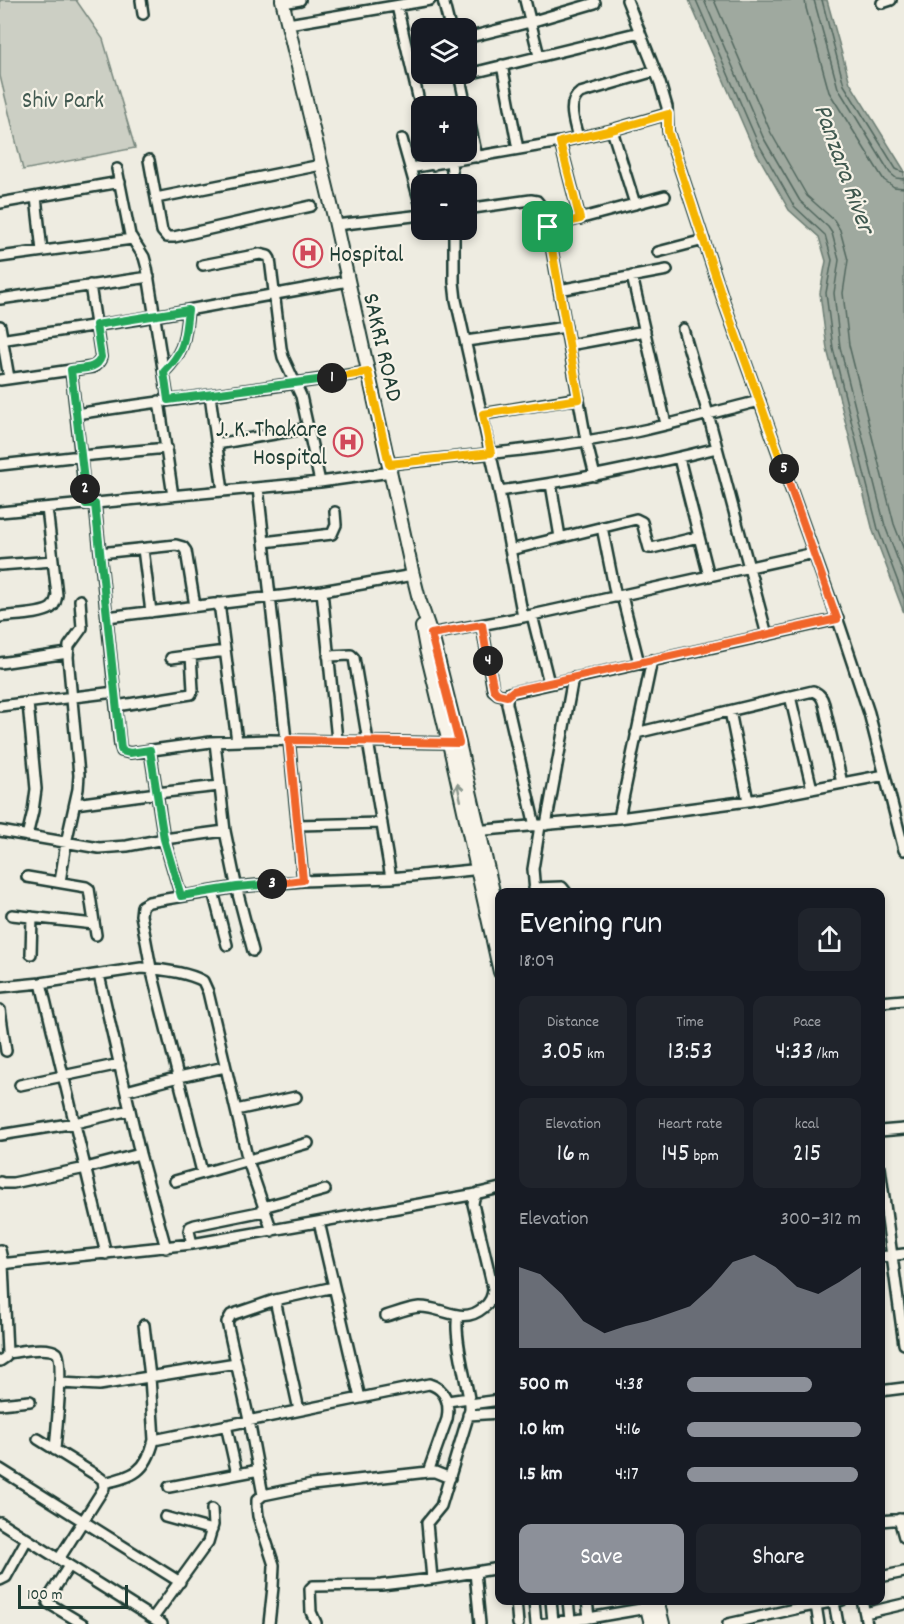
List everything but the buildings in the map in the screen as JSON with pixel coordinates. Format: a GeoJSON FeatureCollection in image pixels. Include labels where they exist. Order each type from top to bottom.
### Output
{"type":"FeatureCollection","features":[{"type":"Feature","properties":{"kind":"main road","name":"SAKRI ROAD"},"geometry":{"type":"LineString","coordinates":[[283,2],[336,225],[413,575],[431,634],[482,869],[495,943]]}},
{"type":"Feature","properties":{"kind":"main road","name":"SAKRI ROAD"},"geometry":{"type":"LineString","coordinates":[[419,599],[426,649],[454,743]]}},
{"type":"Feature","properties":{"kind":"main road","name":"SAKRI ROAD"},"geometry":{"type":"LineString","coordinates":[[482,869],[495,907]]}},
{"type":"Feature","properties":{"kind":"main road"},"geometry":{"type":"LineString","coordinates":[[650,1605],[651,1624]]}},
{"type":"Feature","properties":{"kind":"main road"},"geometry":{"type":"LineString","coordinates":[[651,1605],[663,1624]]}},
{"type":"Feature","properties":{"kind":"street"},"geometry":{"type":"LineString","coordinates":[[141,0],[143,14]]}},
{"type":"Feature","properties":{"kind":"street"},"geometry":{"type":"LineString","coordinates":[[283,2],[300,0]]}},
{"type":"Feature","properties":{"kind":"street"},"geometry":{"type":"LineString","coordinates":[[288,24],[430,0]]}},
{"type":"Feature","properties":{"kind":"street"},"geometry":{"type":"LineString","coordinates":[[443,0],[448,18]]}},
{"type":"Feature","properties":{"kind":"street"},"geometry":{"type":"LineString","coordinates":[[525,0],[539,56]]}},
{"type":"Feature","properties":{"kind":"street"},"geometry":{"type":"LineString","coordinates":[[627,0],[667,107],[668,131],[704,240],[869,713],[904,850]]}},
{"type":"Feature","properties":{"kind":"street"},"geometry":{"type":"LineString","coordinates":[[477,35],[595,3]]}},
{"type":"Feature","properties":{"kind":"street"},"geometry":{"type":"LineString","coordinates":[[398,6],[418,96]]}},
{"type":"Feature","properties":{"kind":"street"},"geometry":{"type":"LineString","coordinates":[[477,71],[640,32]]}},
{"type":"Feature","properties":{"kind":"street"},"geometry":{"type":"LineString","coordinates":[[502,65],[518,149]]}},
{"type":"Feature","properties":{"kind":"street"},"geometry":{"type":"LineString","coordinates":[[578,138],[572,103],[574,97],[580,93],[655,71]]}},
{"type":"Feature","properties":{"kind":"street"},"geometry":{"type":"LineString","coordinates":[[477,157],[578,138],[668,114]]}},
{"type":"Feature","properties":{"kind":"street"},"geometry":{"type":"LineString","coordinates":[[612,130],[635,204]]}},
{"type":"Feature","properties":{"kind":"street"},"geometry":{"type":"LineString","coordinates":[[402,139],[412,174]]}},
{"type":"Feature","properties":{"kind":"street"},"geometry":{"type":"LineString","coordinates":[[560,142],[580,219]]}},
{"type":"Feature","properties":{"kind":"street"},"geometry":{"type":"LineString","coordinates":[[149,160],[162,231],[167,237],[311,206]]}},
{"type":"Feature","properties":{"kind":"street"},"geometry":{"type":"LineString","coordinates":[[410,168],[446,162]]}},
{"type":"Feature","properties":{"kind":"street"},"geometry":{"type":"LineString","coordinates":[[156,198],[321,165]]}},
{"type":"Feature","properties":{"kind":"street"},"geometry":{"type":"LineString","coordinates":[[117,169],[132,238],[144,257],[156,316],[164,372],[166,448],[173,496]]}},
{"type":"Feature","properties":{"kind":"street"},"geometry":{"type":"LineString","coordinates":[[0,203],[120,182]]}},
{"type":"Feature","properties":{"kind":"street"},"geometry":{"type":"LineString","coordinates":[[548,227],[665,196]]}},
{"type":"Feature","properties":{"kind":"street"},"geometry":{"type":"LineString","coordinates":[[36,197],[42,251]]}},
{"type":"Feature","properties":{"kind":"street"},"geometry":{"type":"LineString","coordinates":[[477,207],[531,200],[537,201],[545,211],[586,440],[595,476]]}},
{"type":"Feature","properties":{"kind":"street"},"geometry":{"type":"LineString","coordinates":[[336,225],[411,216]]}},
{"type":"Feature","properties":{"kind":"street"},"geometry":{"type":"LineString","coordinates":[[0,257],[132,238]]}},
{"type":"Feature","properties":{"kind":"street"},"geometry":{"type":"LineString","coordinates":[[454,240],[455,290],[500,491],[510,550],[549,683]]}},
{"type":"Feature","properties":{"kind":"street"},"geometry":{"type":"LineString","coordinates":[[658,252],[704,240]]}},
{"type":"Feature","properties":{"kind":"street"},"geometry":{"type":"LineString","coordinates":[[203,265],[264,254],[268,256],[271,263],[283,357],[297,384],[320,482]]}},
{"type":"Feature","properties":{"kind":"street"},"geometry":{"type":"LineString","coordinates":[[559,290],[667,270]]}},
{"type":"Feature","properties":{"kind":"street"},"geometry":{"type":"LineString","coordinates":[[632,276],[666,424]]}},
{"type":"Feature","properties":{"kind":"street"},"geometry":{"type":"LineString","coordinates":[[0,299],[149,277]]}},
{"type":"Feature","properties":{"kind":"street"},"geometry":{"type":"LineString","coordinates":[[1,340],[156,316],[348,281]]}},
{"type":"Feature","properties":{"kind":"street"},"geometry":{"type":"LineString","coordinates":[[0,326],[4,379],[93,367],[101,357],[90,285]]}},
{"type":"Feature","properties":{"kind":"street"},"geometry":{"type":"LineString","coordinates":[[164,372],[182,350],[188,310]]}},
{"type":"Feature","properties":{"kind":"street"},"geometry":{"type":"LineString","coordinates":[[466,341],[566,327]]}},
{"type":"Feature","properties":{"kind":"street"},"geometry":{"type":"LineString","coordinates":[[683,328],[767,635]]}},
{"type":"Feature","properties":{"kind":"street"},"geometry":{"type":"LineString","coordinates":[[569,345],[645,331]]}},
{"type":"Feature","properties":{"kind":"street"},"geometry":{"type":"LineString","coordinates":[[71,370],[81,456],[100,553],[122,751],[130,753],[237,741],[337,740],[454,743]]}},
{"type":"Feature","properties":{"kind":"street"},"geometry":{"type":"LineString","coordinates":[[76,414],[368,372]]}},
{"type":"Feature","properties":{"kind":"street"},"geometry":{"type":"LineString","coordinates":[[210,394],[223,491]]}},
{"type":"Feature","properties":{"kind":"street"},"geometry":{"type":"LineString","coordinates":[[483,414],[579,399]]}},
{"type":"Feature","properties":{"kind":"street"},"geometry":{"type":"LineString","coordinates":[[0,512],[320,482],[390,468],[635,432],[760,401]]}},
{"type":"Feature","properties":{"kind":"street"},"geometry":{"type":"LineString","coordinates":[[217,444],[309,428]]}},
{"type":"Feature","properties":{"kind":"street"},"geometry":{"type":"LineString","coordinates":[[0,465],[166,448]]}},
{"type":"Feature","properties":{"kind":"street"},"geometry":{"type":"LineString","coordinates":[[500,491],[595,476],[717,448]]}},
{"type":"Feature","properties":{"kind":"street"},"geometry":{"type":"LineString","coordinates":[[680,458],[709,576]]}},
{"type":"Feature","properties":{"kind":"street"},"geometry":{"type":"LineString","coordinates":[[550,484],[560,537]]}},
{"type":"Feature","properties":{"kind":"street"},"geometry":{"type":"LineString","coordinates":[[258,488],[303,880]]}},
{"type":"Feature","properties":{"kind":"street"},"geometry":{"type":"LineString","coordinates":[[0,617],[43,612],[55,603],[57,595],[47,508]]}},
{"type":"Feature","properties":{"kind":"street"},"geometry":{"type":"LineString","coordinates":[[264,542],[332,534],[336,525],[335,512]]}},
{"type":"Feature","properties":{"kind":"street"},"geometry":{"type":"LineString","coordinates":[[510,550],[636,519],[640,520],[648,546],[652,549],[699,537]]}},
{"type":"Feature","properties":{"kind":"street"},"geometry":{"type":"LineString","coordinates":[[602,527],[639,663]]}},
{"type":"Feature","properties":{"kind":"street"},"geometry":{"type":"LineString","coordinates":[[100,553],[176,545],[183,547],[186,551],[195,606]]}},
{"type":"Feature","properties":{"kind":"street"},"geometry":{"type":"LineString","coordinates":[[143,549],[150,612]]}},
{"type":"Feature","properties":{"kind":"street"},"geometry":{"type":"LineString","coordinates":[[431,634],[528,616],[814,553]]}},
{"type":"Feature","properties":{"kind":"street"},"geometry":{"type":"LineString","coordinates":[[0,565],[53,561]]}},
{"type":"Feature","properties":{"kind":"street"},"geometry":{"type":"LineString","coordinates":[[107,617],[322,591],[413,575]]}},
{"type":"Feature","properties":{"kind":"street"},"geometry":{"type":"LineString","coordinates":[[322,591],[337,740]]}},
{"type":"Feature","properties":{"kind":"street"},"geometry":{"type":"LineString","coordinates":[[60,882],[79,775],[68,653],[69,646],[82,628],[80,600]]}},
{"type":"Feature","properties":{"kind":"street"},"geometry":{"type":"LineString","coordinates":[[219,603],[237,741]]}},
{"type":"Feature","properties":{"kind":"street"},"geometry":{"type":"LineString","coordinates":[[507,696],[513,691],[837,619]]}},
{"type":"Feature","properties":{"kind":"street"},"geometry":{"type":"LineString","coordinates":[[482,625],[494,690],[498,694],[507,696]]}},
{"type":"Feature","properties":{"kind":"street"},"geometry":{"type":"LineString","coordinates":[[171,658],[225,651]]}},
{"type":"Feature","properties":{"kind":"street"},"geometry":{"type":"LineString","coordinates":[[0,663],[68,653]]}},
{"type":"Feature","properties":{"kind":"street"},"geometry":{"type":"LineString","coordinates":[[116,706],[191,694],[193,690],[191,655]]}},
{"type":"Feature","properties":{"kind":"street"},"geometry":{"type":"LineString","coordinates":[[328,656],[351,655],[354,658],[391,878]]}},
{"type":"Feature","properties":{"kind":"street"},"geometry":{"type":"LineString","coordinates":[[619,818],[652,660]]}},
{"type":"Feature","properties":{"kind":"street"},"geometry":{"type":"LineString","coordinates":[[535,888],[534,861],[540,826],[573,678]]}},
{"type":"Feature","properties":{"kind":"street"},"geometry":{"type":"LineString","coordinates":[[636,733],[813,691],[822,697],[842,783]]}},
{"type":"Feature","properties":{"kind":"street"},"geometry":{"type":"LineString","coordinates":[[0,706],[115,692]]}},
{"type":"Feature","properties":{"kind":"street"},"geometry":{"type":"LineString","coordinates":[[507,696],[507,704],[540,826]]}},
{"type":"Feature","properties":{"kind":"street"},"geometry":{"type":"LineString","coordinates":[[790,696],[812,789]]}},
{"type":"Feature","properties":{"kind":"street"},"geometry":{"type":"LineString","coordinates":[[27,836],[36,789],[28,703]]}},
{"type":"Feature","properties":{"kind":"street"},"geometry":{"type":"LineString","coordinates":[[730,711],[748,801]]}},
{"type":"Feature","properties":{"kind":"street"},"geometry":{"type":"LineString","coordinates":[[215,742],[225,831],[253,951]]}},
{"type":"Feature","properties":{"kind":"street"},"geometry":{"type":"LineString","coordinates":[[150,750],[164,839],[181,896]]}},
{"type":"Feature","properties":{"kind":"street"},"geometry":{"type":"LineString","coordinates":[[473,831],[619,818],[748,801],[885,775]]}},
{"type":"Feature","properties":{"kind":"street"},"geometry":{"type":"LineString","coordinates":[[75,804],[219,786]]}},
{"type":"Feature","properties":{"kind":"street"},"geometry":{"type":"LineString","coordinates":[[892,804],[904,801]]}},
{"type":"Feature","properties":{"kind":"street"},"geometry":{"type":"LineString","coordinates":[[297,825],[382,823]]}},
{"type":"Feature","properties":{"kind":"street"},"geometry":{"type":"LineString","coordinates":[[0,831],[99,848],[225,831]]}},
{"type":"Feature","properties":{"kind":"street"},"geometry":{"type":"LineString","coordinates":[[202,1172],[151,968],[141,915],[142,906],[149,902],[237,887],[303,880],[391,878],[482,869]]}},
{"type":"Feature","properties":{"kind":"street"},"geometry":{"type":"LineString","coordinates":[[27,877],[89,889],[96,935]]}},
{"type":"Feature","properties":{"kind":"street"},"geometry":{"type":"LineString","coordinates":[[546,888],[558,886],[563,888]]}},
{"type":"Feature","properties":{"kind":"street"},"geometry":{"type":"LineString","coordinates":[[213,891],[227,945]]}},
{"type":"Feature","properties":{"kind":"street"},"geometry":{"type":"LineString","coordinates":[[12,915],[94,924]]}},
{"type":"Feature","properties":{"kind":"street"},"geometry":{"type":"LineString","coordinates":[[31,954],[32,917]]}},
{"type":"Feature","properties":{"kind":"street"},"geometry":{"type":"LineString","coordinates":[[0,987],[141,968],[193,976],[203,981],[208,992],[248,1161],[272,1231]]}},
{"type":"Feature","properties":{"kind":"street"},"geometry":{"type":"LineString","coordinates":[[99,975],[140,1154],[166,1248]]}},
{"type":"Feature","properties":{"kind":"street"},"geometry":{"type":"LineString","coordinates":[[41,983],[106,1254]]}},
{"type":"Feature","properties":{"kind":"street"},"geometry":{"type":"LineString","coordinates":[[885,1002],[904,1000]]}},
{"type":"Feature","properties":{"kind":"street"},"geometry":{"type":"LineString","coordinates":[[0,1010],[6,1051]]}},
{"type":"Feature","properties":{"kind":"street"},"geometry":{"type":"LineString","coordinates":[[20,1085],[120,1064]]}},
{"type":"Feature","properties":{"kind":"street"},"geometry":{"type":"LineString","coordinates":[[126,1091],[225,1067]]}},
{"type":"Feature","properties":{"kind":"street"},"geometry":{"type":"LineString","coordinates":[[236,1110],[296,1097]]}},
{"type":"Feature","properties":{"kind":"street"},"geometry":{"type":"LineString","coordinates":[[0,1135],[75,1123],[130,1110]]}},
{"type":"Feature","properties":{"kind":"street"},"geometry":{"type":"LineString","coordinates":[[885,1130],[904,1128]]}},
{"type":"Feature","properties":{"kind":"street"},"geometry":{"type":"LineString","coordinates":[[175,1181],[308,1143]]}},
{"type":"Feature","properties":{"kind":"street"},"geometry":{"type":"LineString","coordinates":[[0,1182],[7,1184],[140,1154]]}},
{"type":"Feature","properties":{"kind":"street"},"geometry":{"type":"LineString","coordinates":[[2,1264],[166,1248],[272,1231],[495,1189]]}},
{"type":"Feature","properties":{"kind":"street"},"geometry":{"type":"LineString","coordinates":[[192,1244],[190,1227],[263,1209],[325,1190]]}},
{"type":"Feature","properties":{"kind":"street"},"geometry":{"type":"LineString","coordinates":[[386,1316],[418,1307],[456,1316],[469,1316],[482,1310],[490,1300],[493,1293],[473,1204],[474,1198],[470,1195]]}},
{"type":"Feature","properties":{"kind":"street"},"geometry":{"type":"LineString","coordinates":[[885,1202],[904,1344]]}},
{"type":"Feature","properties":{"kind":"street"},"geometry":{"type":"LineString","coordinates":[[319,1222],[360,1398]]}},
{"type":"Feature","properties":{"kind":"street"},"geometry":{"type":"LineString","coordinates":[[0,1250],[3,1357],[44,1350],[56,1353],[60,1357],[55,1450]]}},
{"type":"Feature","properties":{"kind":"street"},"geometry":{"type":"LineString","coordinates":[[885,1257],[904,1254]]}},
{"type":"Feature","properties":{"kind":"street"},"geometry":{"type":"LineString","coordinates":[[263,1495],[227,1322],[231,1315],[275,1300],[334,1287]]}},
{"type":"Feature","properties":{"kind":"street"},"geometry":{"type":"LineString","coordinates":[[275,1300],[299,1410]]}},
{"type":"Feature","properties":{"kind":"street"},"geometry":{"type":"LineString","coordinates":[[432,1579],[427,1523],[441,1506],[468,1415],[456,1316]]}},
{"type":"Feature","properties":{"kind":"street"},"geometry":{"type":"LineString","coordinates":[[104,1483],[133,1475],[141,1469],[154,1440],[144,1325]]}},
{"type":"Feature","properties":{"kind":"street"},"geometry":{"type":"LineString","coordinates":[[60,1383],[99,1385],[236,1363]]}},
{"type":"Feature","properties":{"kind":"street"},"geometry":{"type":"LineString","coordinates":[[154,1440],[429,1384],[440,1389],[448,1401],[447,1419],[431,1472]]}},
{"type":"Feature","properties":{"kind":"street"},"geometry":{"type":"LineString","coordinates":[[885,1390],[904,1388]]}},
{"type":"Feature","properties":{"kind":"street"},"geometry":{"type":"LineString","coordinates":[[448,1401],[495,1400]]}},
{"type":"Feature","properties":{"kind":"street"},"geometry":{"type":"LineString","coordinates":[[0,1404],[30,1401]]}},
{"type":"Feature","properties":{"kind":"street"},"geometry":{"type":"LineString","coordinates":[[468,1415],[495,1413]]}},
{"type":"Feature","properties":{"kind":"street"},"geometry":{"type":"LineString","coordinates":[[226,1425],[237,1474]]}},
{"type":"Feature","properties":{"kind":"street"},"geometry":{"type":"LineString","coordinates":[[38,1439],[99,1477],[104,1483],[104,1488],[59,1559]]}},
{"type":"Feature","properties":{"kind":"street"},"geometry":{"type":"LineString","coordinates":[[0,1469],[180,1582]]}},
{"type":"Feature","properties":{"kind":"street"},"geometry":{"type":"LineString","coordinates":[[169,1487],[259,1470]]}},
{"type":"Feature","properties":{"kind":"street"},"geometry":{"type":"LineString","coordinates":[[269,1624],[274,1564],[256,1507],[257,1500],[263,1495],[312,1485],[431,1472],[448,1477]]}},
{"type":"Feature","properties":{"kind":"street"},"geometry":{"type":"LineString","coordinates":[[153,1618],[208,1542],[212,1530],[212,1509]]}},
{"type":"Feature","properties":{"kind":"street"},"geometry":{"type":"LineString","coordinates":[[165,1517],[212,1530]]}},
{"type":"Feature","properties":{"kind":"street"},"geometry":{"type":"LineString","coordinates":[[885,1521],[902,1519],[904,1537]]}},
{"type":"Feature","properties":{"kind":"street"},"geometry":{"type":"LineString","coordinates":[[0,1522],[162,1624]]}},
{"type":"Feature","properties":{"kind":"street"},"geometry":{"type":"LineString","coordinates":[[0,1580],[6,1577],[27,1539]]}},
{"type":"Feature","properties":{"kind":"street"},"geometry":{"type":"LineString","coordinates":[[69,1566],[48,1600],[50,1605],[83,1624]]}},
{"type":"Feature","properties":{"kind":"street"},"geometry":{"type":"LineString","coordinates":[[316,1623],[311,1612],[310,1589],[313,1586],[381,1585],[495,1569]]}},
{"type":"Feature","properties":{"kind":"street"},"geometry":{"type":"LineString","coordinates":[[476,1572],[480,1624]]}},
{"type":"Feature","properties":{"kind":"street"},"geometry":{"type":"LineString","coordinates":[[885,1576],[904,1572]]}},
{"type":"Feature","properties":{"kind":"street"},"geometry":{"type":"LineString","coordinates":[[865,1613],[904,1604]]}},
{"type":"Feature","properties":{"kind":"street"},"geometry":{"type":"LineString","coordinates":[[516,1605],[518,1624]]}},
{"type":"Feature","properties":{"kind":"street"},"geometry":{"type":"LineString","coordinates":[[535,1605],[537,1624],[606,1620],[645,1605]]}},
{"type":"Feature","properties":{"kind":"street"},"geometry":{"type":"LineString","coordinates":[[551,1605],[553,1622]]}},
{"type":"Feature","properties":{"kind":"street"},"geometry":{"type":"LineString","coordinates":[[571,1605],[579,1620]]}},
{"type":"Feature","properties":{"kind":"street"},"geometry":{"type":"LineString","coordinates":[[579,1620],[585,1605]]}},
{"type":"Feature","properties":{"kind":"street"},"geometry":{"type":"LineString","coordinates":[[728,1624],[771,1619],[796,1605]]}},
{"type":"Feature","properties":{"kind":"street"},"geometry":{"type":"LineString","coordinates":[[816,1605],[819,1624]]}},
{"type":"Feature","properties":{"kind":"street"},"geometry":{"type":"LineString","coordinates":[[838,1605],[838,1624]]}},
{"type":"Feature","properties":{"kind":"street"},"geometry":{"type":"LineString","coordinates":[[863,1605],[867,1624]]}},
{"type":"Feature","properties":{"kind":"green space","name":"Shiv Park"},"geometry":{"type":"Polygon","coordinates":[[[0,0],[76,0],[103,39],[135,148],[23,170],[0,76],[0,0]]]}},
{"type":"Feature","properties":{"kind":"water","name":"Panzara River"},"geometry":{"type":"Polygon","coordinates":[[[689,0],[827,0],[850,83],[904,170],[904,613],[873,531],[827,349],[820,293],[826,261],[819,237],[789,210],[751,143],[689,0]]]}},
{"type":"Feature","properties":{"kind":"place","name":"Hospital"},"geometry":{"type":"Point","coordinates":[308,253]}},
{"type":"Feature","properties":{"kind":"place","name":"J. K. Thakare Hospital"},"geometry":{"type":"Point","coordinates":[348,442]}},
{"type":"Feature","properties":{"kind":"route"},"geometry":{"type":"LineString","coordinates":[[668,114],[668,131],[724,302],[837,619],[513,691],[507,696],[496,693],[492,685],[482,625],[431,634],[459,743],[289,740],[303,880],[181,896],[164,839],[150,750],[126,753],[122,751],[120,745],[95,504],[86,504],[71,370],[93,367],[100,361],[96,325],[188,310],[182,350],[164,372],[168,400],[297,384],[368,372],[389,464],[491,453],[483,414],[579,399],[548,227],[580,219],[560,142],[668,114]]}}]}
